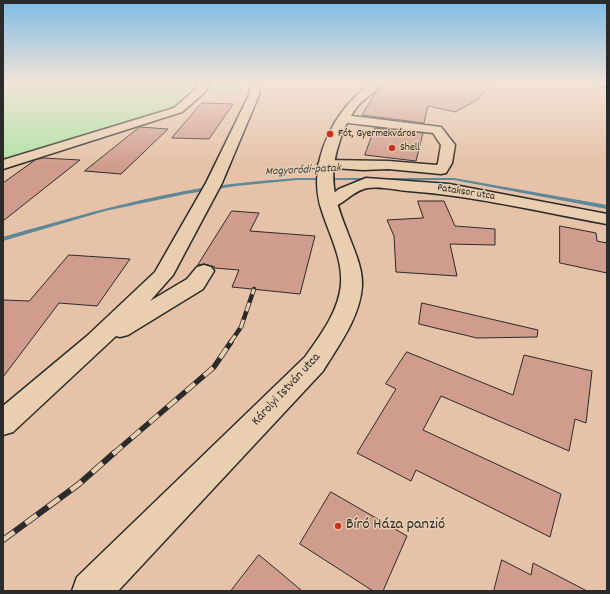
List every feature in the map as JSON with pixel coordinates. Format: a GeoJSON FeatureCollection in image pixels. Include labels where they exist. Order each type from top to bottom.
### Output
{"type":"FeatureCollection","features":[{"type":"Feature","properties":{"kind":"main road"},"geometry":{"type":"LineString","coordinates":[[3,165],[176,111]]}},
{"type":"Feature","properties":{"kind":"main road"},"geometry":{"type":"LineString","coordinates":[[3,423],[96,342],[163,275],[214,183],[247,111]]}},
{"type":"Feature","properties":{"kind":"main road"},"geometry":{"type":"LineString","coordinates":[[349,111],[327,155],[325,181],[365,176]]}},
{"type":"Feature","properties":{"kind":"main road"},"geometry":{"type":"LineString","coordinates":[[344,119],[437,130],[448,145],[445,163],[445,179]]}},
{"type":"Feature","properties":{"kind":"main road","name":"Pataksor utca"},"geometry":{"type":"LineString","coordinates":[[325,181],[345,192],[365,176],[445,179],[607,219]]}},
{"type":"Feature","properties":{"kind":"main road","name":"Károlyi István utca"},"geometry":{"type":"LineString","coordinates":[[91,591],[314,364],[328,344],[338,324],[352,287],[348,259],[325,181]]}},
{"type":"Feature","properties":{"kind":"main road"},"geometry":{"type":"LineString","coordinates":[[96,342],[195,284],[204,271]]}},
{"type":"Feature","properties":{"kind":"green space"},"geometry":{"type":"Polygon","coordinates":[[[3,111],[164,111],[3,159],[3,111]]]}},
{"type":"Feature","properties":{"kind":"building"},"geometry":{"type":"Polygon","coordinates":[[[195,111],[228,111],[209,139],[172,138],[195,111]]]}},
{"type":"Feature","properties":{"kind":"building"},"geometry":{"type":"Polygon","coordinates":[[[365,111],[427,111],[424,123],[362,115],[365,111]]]}},
{"type":"Feature","properties":{"kind":"building"},"geometry":{"type":"Polygon","coordinates":[[[140,127],[168,129],[121,174],[85,171],[140,127]]]}},
{"type":"Feature","properties":{"kind":"building"},"geometry":{"type":"Polygon","coordinates":[[[375,128],[423,133],[416,161],[365,155],[375,128]]]}},
{"type":"Feature","properties":{"kind":"building"},"geometry":{"type":"Polygon","coordinates":[[[43,158],[80,160],[3,221],[3,183],[35,160],[43,158]]]}},
{"type":"Feature","properties":{"kind":"building"},"geometry":{"type":"Polygon","coordinates":[[[418,201],[444,201],[455,226],[495,229],[495,245],[450,244],[457,276],[396,272],[394,236],[387,220],[423,218],[418,201]]]}},
{"type":"Feature","properties":{"kind":"building"},"geometry":{"type":"Polygon","coordinates":[[[232,211],[259,213],[250,231],[315,236],[300,294],[232,287],[239,270],[214,268],[215,267],[204,264],[198,265],[232,211]]]}},
{"type":"Feature","properties":{"kind":"building"},"geometry":{"type":"Polygon","coordinates":[[[560,226],[596,233],[597,241],[607,243],[607,273],[560,263],[560,226]]]}},
{"type":"Feature","properties":{"kind":"building"},"geometry":{"type":"Polygon","coordinates":[[[69,255],[130,259],[97,306],[59,303],[3,377],[3,300],[29,301],[69,255]]]}},
{"type":"Feature","properties":{"kind":"building"},"geometry":{"type":"Polygon","coordinates":[[[422,303],[538,330],[537,337],[477,338],[419,324],[422,303]]]}},
{"type":"Feature","properties":{"kind":"building"},"geometry":{"type":"Polygon","coordinates":[[[407,352],[513,395],[524,355],[592,371],[586,423],[575,419],[569,451],[441,396],[423,430],[561,494],[550,537],[416,470],[411,481],[357,453],[396,389],[386,384],[407,352]]]}},
{"type":"Feature","properties":{"kind":"building"},"geometry":{"type":"Polygon","coordinates":[[[331,492],[407,536],[383,591],[373,591],[300,544],[331,492]]]}},
{"type":"Feature","properties":{"kind":"building"},"geometry":{"type":"Polygon","coordinates":[[[259,555],[282,574],[302,591],[231,591],[259,555]]]}},
{"type":"Feature","properties":{"kind":"building"},"geometry":{"type":"Polygon","coordinates":[[[502,560],[531,575],[533,563],[587,591],[494,591],[502,560]]]}},
{"type":"Feature","properties":{"kind":"waterway","name":"Mogyoródi-patak"},"geometry":{"type":"LineString","coordinates":[[3,239],[104,210],[186,192],[297,179],[454,179],[607,207]]}},
{"type":"Feature","properties":{"kind":"railway"},"geometry":{"type":"LineString","coordinates":[[230,343],[241,327],[254,289]]}},
{"type":"Feature","properties":{"kind":"railway"},"geometry":{"type":"LineString","coordinates":[[113,454],[214,367],[231,342]]}},
{"type":"Feature","properties":{"kind":"railway"},"geometry":{"type":"LineString","coordinates":[[3,540],[79,484],[114,453]]}},
{"type":"Feature","properties":{"kind":"place","name":"Fót, Gyermekváros"},"geometry":{"type":"Point","coordinates":[330,134]}},
{"type":"Feature","properties":{"kind":"place","name":"Shell"},"geometry":{"type":"Point","coordinates":[392,148]}},
{"type":"Feature","properties":{"kind":"place","name":"Bíró Háza panzió"},"geometry":{"type":"Point","coordinates":[338,526]}}]}
